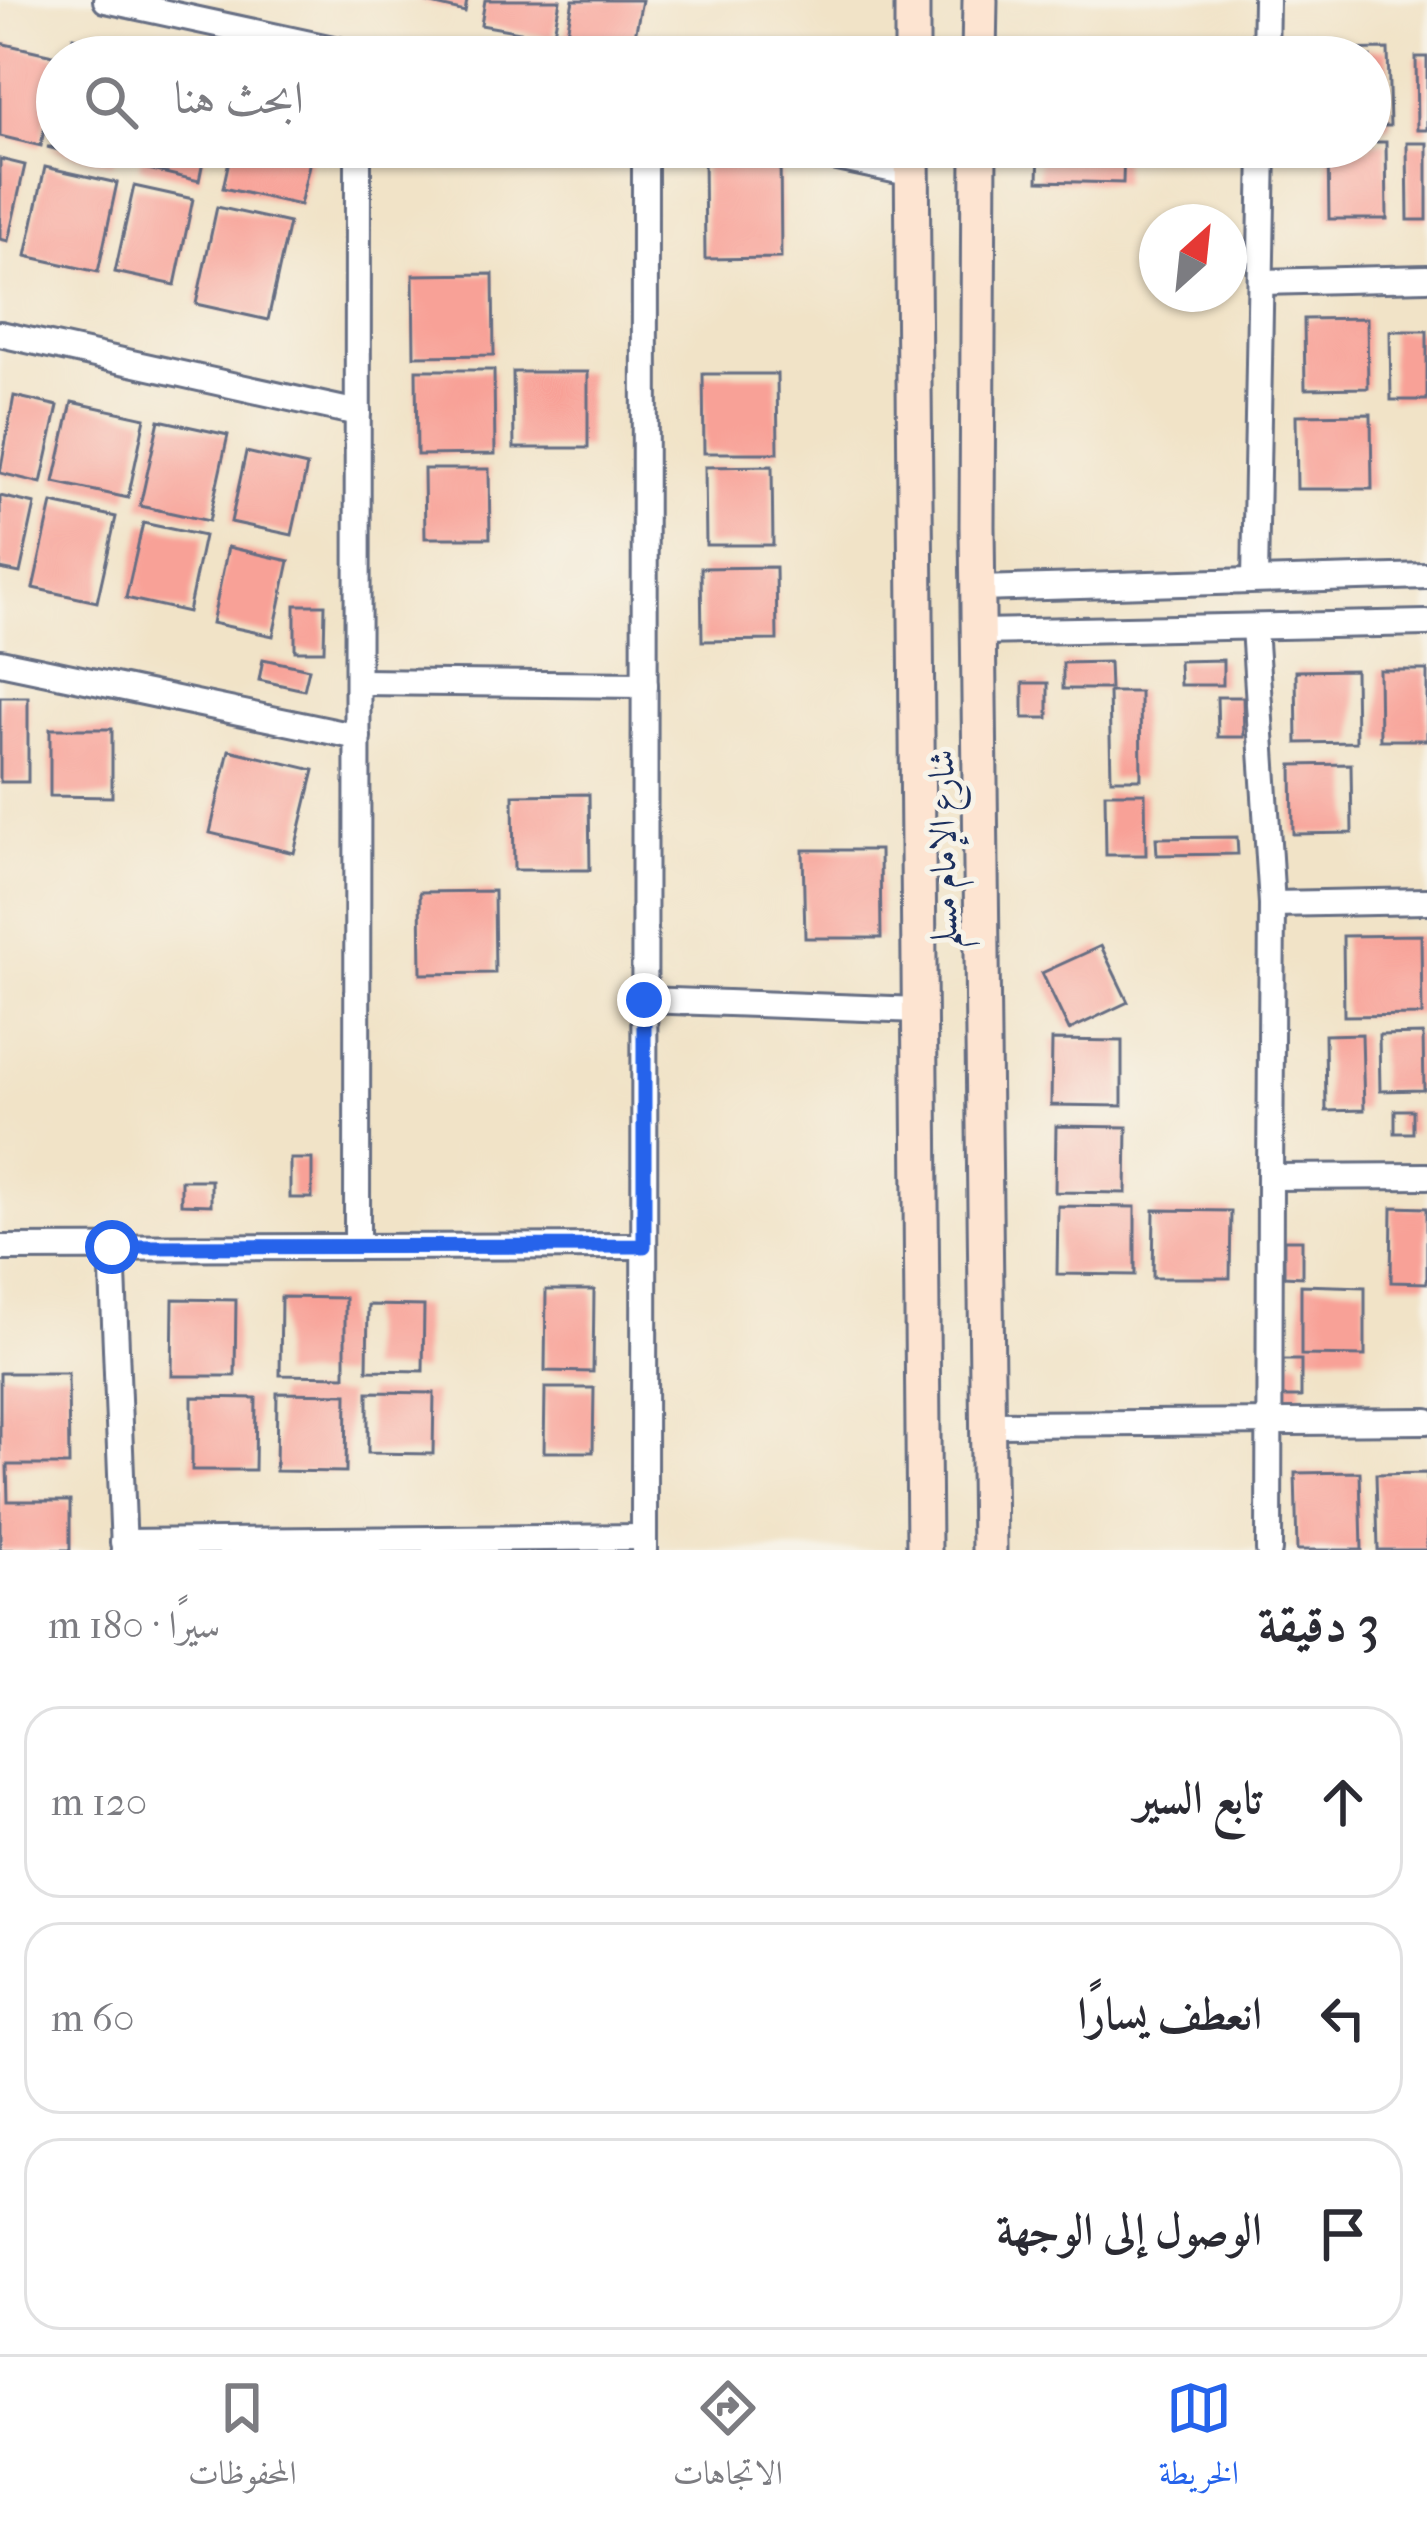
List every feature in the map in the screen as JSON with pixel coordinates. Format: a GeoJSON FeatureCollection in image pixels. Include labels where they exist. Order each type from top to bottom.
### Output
{"type":"FeatureCollection","features":[{"type":"Feature","properties":{"kind":"main road"},"geometry":{"type":"LineString","coordinates":[[912,0],[912,36]]}},
{"type":"Feature","properties":{"kind":"main road"},"geometry":{"type":"LineString","coordinates":[[980,0],[980,36]]}},
{"type":"Feature","properties":{"kind":"main road","name":"شارع الإمام مسلم"},"geometry":{"type":"LineString","coordinates":[[912,168],[924,1550]]}},
{"type":"Feature","properties":{"kind":"main road","name":"شارع الإمام مسلم"},"geometry":{"type":"LineString","coordinates":[[979,168],[978,632],[989,1550]]}},
{"type":"Feature","properties":{"kind":"street"},"geometry":{"type":"LineString","coordinates":[[106,0],[271,36]]}},
{"type":"Feature","properties":{"kind":"street"},"geometry":{"type":"LineString","coordinates":[[1265,36],[1266,0]]}},
{"type":"Feature","properties":{"kind":"street"},"geometry":{"type":"LineString","coordinates":[[357,1246],[358,168]]}},
{"type":"Feature","properties":{"kind":"street"},"geometry":{"type":"LineString","coordinates":[[112,1247],[123,1546],[644,1544],[645,168]]}},
{"type":"Feature","properties":{"kind":"street"},"geometry":{"type":"LineString","coordinates":[[1255,580],[1263,168]]}},
{"type":"Feature","properties":{"kind":"street"},"geometry":{"type":"LineString","coordinates":[[1261,282],[1427,278]]}},
{"type":"Feature","properties":{"kind":"street"},"geometry":{"type":"LineString","coordinates":[[0,334],[358,413]]}},
{"type":"Feature","properties":{"kind":"street"},"geometry":{"type":"LineString","coordinates":[[978,589],[1427,576]]}},
{"type":"Feature","properties":{"kind":"street"},"geometry":{"type":"LineString","coordinates":[[978,632],[1427,623]]}},
{"type":"Feature","properties":{"kind":"street"},"geometry":{"type":"LineString","coordinates":[[1254,627],[1272,904],[1269,1550]]}},
{"type":"Feature","properties":{"kind":"street"},"geometry":{"type":"LineString","coordinates":[[0,662],[358,737]]}},
{"type":"Feature","properties":{"kind":"street"},"geometry":{"type":"LineString","coordinates":[[358,682],[645,686]]}},
{"type":"Feature","properties":{"kind":"street"},"geometry":{"type":"LineString","coordinates":[[1272,904],[1427,902]]}},
{"type":"Feature","properties":{"kind":"street"},"geometry":{"type":"LineString","coordinates":[[644,1000],[919,1010]]}},
{"type":"Feature","properties":{"kind":"street"},"geometry":{"type":"LineString","coordinates":[[1270,1177],[1427,1176]]}},
{"type":"Feature","properties":{"kind":"street"},"geometry":{"type":"LineString","coordinates":[[0,1247],[644,1246]]}},
{"type":"Feature","properties":{"kind":"street"},"geometry":{"type":"LineString","coordinates":[[987,1424],[1427,1421]]}},
{"type":"Feature","properties":{"kind":"building"},"geometry":{"type":"Polygon","coordinates":[[[415,0],[467,0],[465,12],[415,0]]]}},
{"type":"Feature","properties":{"kind":"building"},"geometry":{"type":"Polygon","coordinates":[[[485,0],[560,0],[553,36],[481,25],[485,0]]]}},
{"type":"Feature","properties":{"kind":"building"},"geometry":{"type":"Polygon","coordinates":[[[573,0],[642,0],[635,36],[566,36],[573,0]]]}},
{"type":"Feature","properties":{"kind":"building"},"geometry":{"type":"Polygon","coordinates":[[[0,43],[36,51],[36,145],[0,136],[0,43]]]}},
{"type":"Feature","properties":{"kind":"building"},"geometry":{"type":"Polygon","coordinates":[[[1416,57],[1427,57],[1427,130],[1417,130],[1416,57]]]}},
{"type":"Feature","properties":{"kind":"building"},"geometry":{"type":"Polygon","coordinates":[[[1407,143],[1427,143],[1427,220],[1408,220],[1407,143]]]}},
{"type":"Feature","properties":{"kind":"building"},"geometry":{"type":"Polygon","coordinates":[[[0,159],[25,165],[8,241],[0,239],[0,159]]]}},
{"type":"Feature","properties":{"kind":"building"},"geometry":{"type":"Polygon","coordinates":[[[45,168],[117,183],[98,272],[26,256],[45,168]]]}},
{"type":"Feature","properties":{"kind":"building"},"geometry":{"type":"Polygon","coordinates":[[[143,168],[202,168],[199,181],[143,168]]]}},
{"type":"Feature","properties":{"kind":"building"},"geometry":{"type":"Polygon","coordinates":[[[227,168],[308,168],[300,205],[223,188],[227,168]]]}},
{"type":"Feature","properties":{"kind":"building"},"geometry":{"type":"Polygon","coordinates":[[[704,168],[780,168],[781,258],[705,259],[704,168]]]}},
{"type":"Feature","properties":{"kind":"building"},"geometry":{"type":"Polygon","coordinates":[[[1038,168],[1123,168],[1123,183],[1038,181],[1038,168]]]}},
{"type":"Feature","properties":{"kind":"building"},"geometry":{"type":"Polygon","coordinates":[[[1328,168],[1386,168],[1387,219],[1329,219],[1328,168]]]}},
{"type":"Feature","properties":{"kind":"building"},"geometry":{"type":"Polygon","coordinates":[[[134,186],[193,199],[175,285],[115,272],[134,186]]]}},
{"type":"Feature","properties":{"kind":"building"},"geometry":{"type":"Polygon","coordinates":[[[217,207],[289,223],[268,320],[196,304],[217,207]]]}},
{"type":"Feature","properties":{"kind":"building"},"geometry":{"type":"Polygon","coordinates":[[[493,274],[494,355],[414,356],[413,275],[493,274]]]}},
{"type":"Feature","properties":{"kind":"building"},"geometry":{"type":"Polygon","coordinates":[[[1367,318],[1368,388],[1305,389],[1304,319],[1367,318]]]}},
{"type":"Feature","properties":{"kind":"building"},"geometry":{"type":"Polygon","coordinates":[[[1390,331],[1427,331],[1427,400],[1391,400],[1390,331]]]}},
{"type":"Feature","properties":{"kind":"building"},"geometry":{"type":"Polygon","coordinates":[[[416,370],[494,370],[495,454],[417,455],[416,370]]]}},
{"type":"Feature","properties":{"kind":"building"},"geometry":{"type":"Polygon","coordinates":[[[513,372],[588,372],[588,448],[514,448],[513,372]]]}},
{"type":"Feature","properties":{"kind":"building"},"geometry":{"type":"Polygon","coordinates":[[[703,374],[777,374],[778,453],[704,453],[703,374]]]}},
{"type":"Feature","properties":{"kind":"building"},"geometry":{"type":"Polygon","coordinates":[[[14,396],[58,406],[41,483],[0,473],[14,396]]]}},
{"type":"Feature","properties":{"kind":"building"},"geometry":{"type":"Polygon","coordinates":[[[72,402],[145,418],[128,498],[54,482],[72,402]]]}},
{"type":"Feature","properties":{"kind":"building"},"geometry":{"type":"Polygon","coordinates":[[[1371,414],[1372,489],[1297,489],[1296,415],[1371,414]]]}},
{"type":"Feature","properties":{"kind":"building"},"geometry":{"type":"Polygon","coordinates":[[[159,420],[228,435],[209,521],[140,506],[159,420]]]}},
{"type":"Feature","properties":{"kind":"building"},"geometry":{"type":"Polygon","coordinates":[[[246,452],[307,466],[292,535],[231,522],[246,452]]]}},
{"type":"Feature","properties":{"kind":"building"},"geometry":{"type":"Polygon","coordinates":[[[772,466],[773,545],[706,545],[705,467],[772,466]]]}},
{"type":"Feature","properties":{"kind":"building"},"geometry":{"type":"Polygon","coordinates":[[[424,469],[489,469],[490,538],[425,538],[424,469]]]}},
{"type":"Feature","properties":{"kind":"building"},"geometry":{"type":"Polygon","coordinates":[[[0,496],[35,504],[20,573],[0,569],[0,496]]]}},
{"type":"Feature","properties":{"kind":"building"},"geometry":{"type":"Polygon","coordinates":[[[52,503],[116,517],[97,602],[33,588],[52,503]]]}},
{"type":"Feature","properties":{"kind":"building"},"geometry":{"type":"Polygon","coordinates":[[[143,523],[204,536],[188,612],[126,598],[143,523]]]}},
{"type":"Feature","properties":{"kind":"building"},"geometry":{"type":"Polygon","coordinates":[[[228,547],[289,561],[273,636],[212,623],[228,547]]]}},
{"type":"Feature","properties":{"kind":"building"},"geometry":{"type":"Polygon","coordinates":[[[776,567],[777,640],[702,641],[701,568],[776,567]]]}},
{"type":"Feature","properties":{"kind":"building"},"geometry":{"type":"Polygon","coordinates":[[[295,605],[325,605],[324,651],[295,651],[295,605]]]}},
{"type":"Feature","properties":{"kind":"building"},"geometry":{"type":"Polygon","coordinates":[[[263,659],[309,669],[304,690],[259,680],[263,659]]]}},
{"type":"Feature","properties":{"kind":"building"},"geometry":{"type":"Polygon","coordinates":[[[1223,660],[1223,685],[1180,685],[1179,661],[1223,660]]]}},
{"type":"Feature","properties":{"kind":"building"},"geometry":{"type":"Polygon","coordinates":[[[1109,662],[1110,689],[1063,689],[1063,663],[1109,662]]]}},
{"type":"Feature","properties":{"kind":"building"},"geometry":{"type":"Polygon","coordinates":[[[1355,670],[1356,742],[1297,743],[1296,671],[1355,670]]]}},
{"type":"Feature","properties":{"kind":"building"},"geometry":{"type":"Polygon","coordinates":[[[1379,670],[1427,670],[1427,740],[1380,740],[1379,670]]]}},
{"type":"Feature","properties":{"kind":"building"},"geometry":{"type":"Polygon","coordinates":[[[1023,683],[1048,683],[1048,718],[1023,718],[1023,683]]]}},
{"type":"Feature","properties":{"kind":"building"},"geometry":{"type":"Polygon","coordinates":[[[1109,692],[1140,692],[1141,779],[1111,779],[1109,692]]]}},
{"type":"Feature","properties":{"kind":"building"},"geometry":{"type":"Polygon","coordinates":[[[0,697],[28,697],[28,782],[0,782],[0,697]]]}},
{"type":"Feature","properties":{"kind":"building"},"geometry":{"type":"Polygon","coordinates":[[[1217,697],[1243,697],[1244,737],[1218,737],[1217,697]]]}},
{"type":"Feature","properties":{"kind":"building"},"geometry":{"type":"Polygon","coordinates":[[[50,729],[112,729],[112,797],[50,796],[50,729]]]}},
{"type":"Feature","properties":{"kind":"building"},"geometry":{"type":"Polygon","coordinates":[[[229,750],[314,770],[294,853],[210,833],[229,750]]]}},
{"type":"Feature","properties":{"kind":"building"},"geometry":{"type":"Polygon","coordinates":[[[1351,764],[1352,833],[1293,834],[1292,765],[1351,764]]]}},
{"type":"Feature","properties":{"kind":"building"},"geometry":{"type":"Polygon","coordinates":[[[1105,793],[1145,793],[1146,855],[1106,855],[1105,793]]]}},
{"type":"Feature","properties":{"kind":"building"},"geometry":{"type":"Polygon","coordinates":[[[589,794],[590,870],[514,870],[513,795],[589,794]]]}},
{"type":"Feature","properties":{"kind":"building"},"geometry":{"type":"Polygon","coordinates":[[[1237,837],[1238,854],[1157,855],[1156,838],[1237,837]]]}},
{"type":"Feature","properties":{"kind":"building"},"geometry":{"type":"Polygon","coordinates":[[[803,850],[880,850],[881,938],[805,938],[803,850]]]}},
{"type":"Feature","properties":{"kind":"building"},"geometry":{"type":"Polygon","coordinates":[[[494,891],[495,973],[421,974],[420,892],[494,891]]]}},
{"type":"Feature","properties":{"kind":"building"},"geometry":{"type":"Polygon","coordinates":[[[1421,935],[1422,1015],[1344,1016],[1343,936],[1421,935]]]}},
{"type":"Feature","properties":{"kind":"building"},"geometry":{"type":"Polygon","coordinates":[[[1101,946],[1128,1002],[1069,1030],[1042,973],[1101,946]]]}},
{"type":"Feature","properties":{"kind":"building"},"geometry":{"type":"Polygon","coordinates":[[[1362,1034],[1364,1110],[1326,1111],[1325,1035],[1362,1034]]]}},
{"type":"Feature","properties":{"kind":"building"},"geometry":{"type":"Polygon","coordinates":[[[1423,1034],[1424,1090],[1380,1091],[1379,1035],[1423,1034]]]}},
{"type":"Feature","properties":{"kind":"building"},"geometry":{"type":"Polygon","coordinates":[[[1052,1040],[1122,1041],[1122,1106],[1051,1105],[1052,1040]]]}},
{"type":"Feature","properties":{"kind":"building"},"geometry":{"type":"Polygon","coordinates":[[[1395,1110],[1413,1110],[1413,1133],[1395,1133],[1395,1110]]]}},
{"type":"Feature","properties":{"kind":"building"},"geometry":{"type":"Polygon","coordinates":[[[1056,1126],[1127,1127],[1126,1193],[1055,1192],[1056,1126]]]}},
{"type":"Feature","properties":{"kind":"building"},"geometry":{"type":"Polygon","coordinates":[[[290,1159],[312,1159],[312,1198],[290,1198],[290,1159]]]}},
{"type":"Feature","properties":{"kind":"building"},"geometry":{"type":"Polygon","coordinates":[[[181,1180],[211,1180],[211,1205],[181,1204],[181,1180]]]}},
{"type":"Feature","properties":{"kind":"building"},"geometry":{"type":"Polygon","coordinates":[[[1058,1206],[1135,1207],[1135,1275],[1057,1274],[1058,1206]]]}},
{"type":"Feature","properties":{"kind":"building"},"geometry":{"type":"Polygon","coordinates":[[[1392,1207],[1427,1208],[1427,1283],[1391,1282],[1392,1207]]]}},
{"type":"Feature","properties":{"kind":"building"},"geometry":{"type":"Polygon","coordinates":[[[1154,1210],[1231,1211],[1230,1278],[1153,1278],[1154,1210]]]}},
{"type":"Feature","properties":{"kind":"building"},"geometry":{"type":"Polygon","coordinates":[[[1284,1240],[1302,1240],[1302,1277],[1284,1276],[1284,1240]]]}},
{"type":"Feature","properties":{"kind":"building"},"geometry":{"type":"Polygon","coordinates":[[[1301,1285],[1365,1287],[1365,1356],[1301,1355],[1301,1285]]]}},
{"type":"Feature","properties":{"kind":"building"},"geometry":{"type":"Polygon","coordinates":[[[546,1290],[594,1290],[593,1372],[545,1371],[546,1290]]]}},
{"type":"Feature","properties":{"kind":"building"},"geometry":{"type":"Polygon","coordinates":[[[281,1297],[345,1298],[345,1376],[280,1375],[281,1297]]]}},
{"type":"Feature","properties":{"kind":"building"},"geometry":{"type":"Polygon","coordinates":[[[173,1299],[236,1300],[235,1376],[172,1376],[173,1299]]]}},
{"type":"Feature","properties":{"kind":"building"},"geometry":{"type":"Polygon","coordinates":[[[368,1305],[424,1306],[423,1371],[367,1370],[368,1305]]]}},
{"type":"Feature","properties":{"kind":"building"},"geometry":{"type":"Polygon","coordinates":[[[1283,1360],[1301,1360],[1301,1397],[1282,1397],[1283,1360]]]}},
{"type":"Feature","properties":{"kind":"building"},"geometry":{"type":"Polygon","coordinates":[[[0,1373],[68,1373],[69,1465],[7,1465],[8,1501],[70,1501],[70,1550],[0,1550],[0,1373]]]}},
{"type":"Feature","properties":{"kind":"building"},"geometry":{"type":"Polygon","coordinates":[[[545,1388],[594,1388],[593,1452],[544,1452],[545,1388]]]}},
{"type":"Feature","properties":{"kind":"building"},"geometry":{"type":"Polygon","coordinates":[[[368,1392],[434,1393],[433,1454],[368,1453],[368,1392]]]}},
{"type":"Feature","properties":{"kind":"building"},"geometry":{"type":"Polygon","coordinates":[[[277,1393],[347,1394],[346,1472],[276,1471],[277,1393]]]}},
{"type":"Feature","properties":{"kind":"building"},"geometry":{"type":"Polygon","coordinates":[[[192,1397],[256,1398],[255,1470],[192,1470],[192,1397]]]}},
{"type":"Feature","properties":{"kind":"building"},"geometry":{"type":"Polygon","coordinates":[[[1360,1472],[1362,1550],[1297,1550],[1295,1473],[1360,1472]]]}},
{"type":"Feature","properties":{"kind":"building"},"geometry":{"type":"Polygon","coordinates":[[[1427,1473],[1427,1550],[1378,1550],[1376,1474],[1427,1473]]]}},
{"type":"Feature","properties":{"kind":"route"},"geometry":{"type":"LineString","coordinates":[[112,1247],[644,1246],[644,1000]]}}]}
